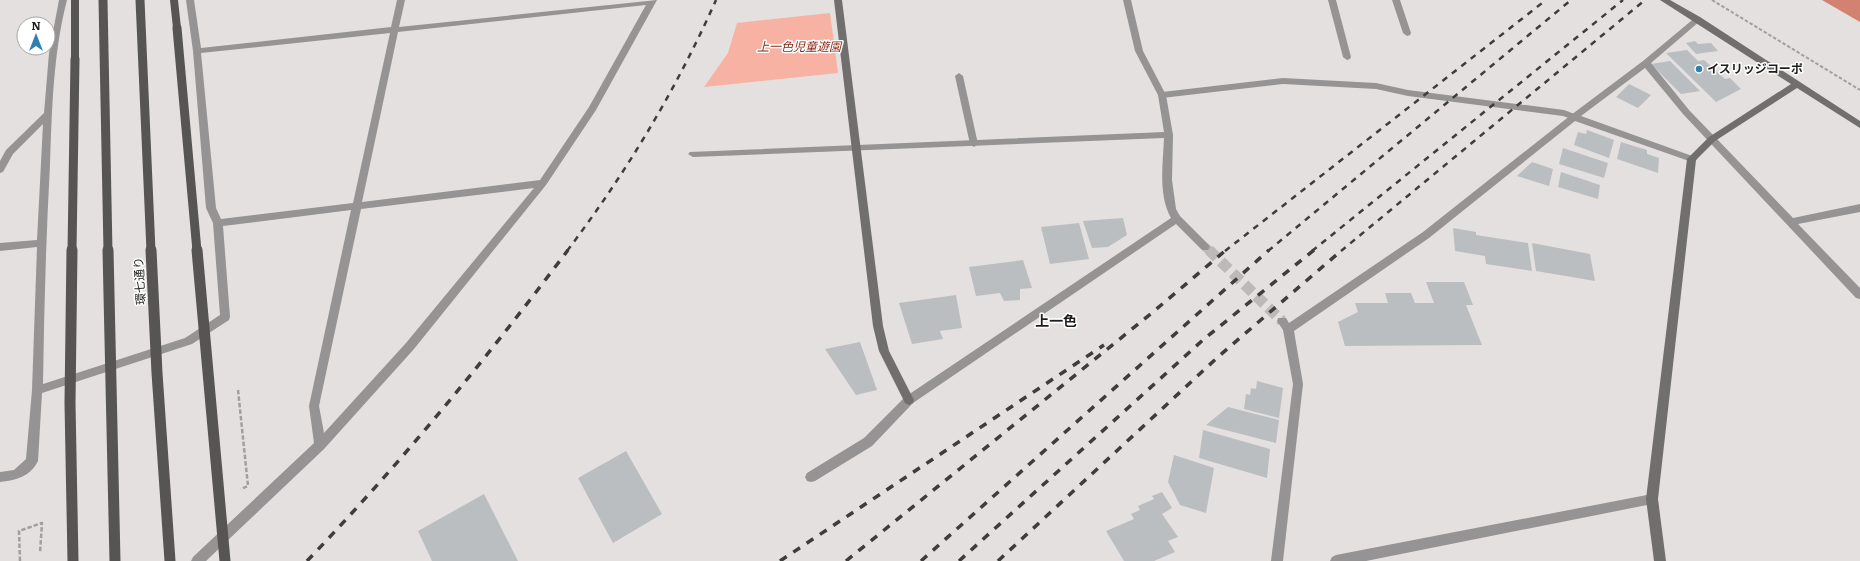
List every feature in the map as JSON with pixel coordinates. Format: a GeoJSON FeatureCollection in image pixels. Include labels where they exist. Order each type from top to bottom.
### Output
{"type":"FeatureCollection","features":[{"type":"Feature","properties":{"kind":"main road"},"geometry":{"type":"LineString","coordinates":[[73,561],[70,403],[75,0]]}},
{"type":"Feature","properties":{"kind":"main road"},"geometry":{"type":"LineString","coordinates":[[103,0],[114,561]]}},
{"type":"Feature","properties":{"kind":"main road","name":"環七通り"},"geometry":{"type":"LineString","coordinates":[[140,0],[157,373],[170,561]]}},
{"type":"Feature","properties":{"kind":"main road"},"geometry":{"type":"LineString","coordinates":[[174,0],[225,561]]}},
{"type":"Feature","properties":{"kind":"street"},"geometry":{"type":"LineString","coordinates":[[0,477],[17,475],[32,461],[37,390],[41,243],[48,114],[57,20],[63,0]]}},
{"type":"Feature","properties":{"kind":"street"},"geometry":{"type":"LineString","coordinates":[[37,390],[188,341],[225,317],[218,222],[211,208],[197,51],[190,0]]}},
{"type":"Feature","properties":{"kind":"street"},"geometry":{"type":"LineString","coordinates":[[320,445],[314,406],[401,0]]}},
{"type":"Feature","properties":{"kind":"street"},"geometry":{"type":"LineString","coordinates":[[838,0],[878,326],[884,351],[909,400]]}},
{"type":"Feature","properties":{"kind":"street"},"geometry":{"type":"LineString","coordinates":[[1127,0],[1139,51],[1162,95],[1169,135],[1167,180],[1171,209],[1177,218],[1205,247]]}},
{"type":"Feature","properties":{"kind":"street"},"geometry":{"type":"LineString","coordinates":[[1332,0],[1347,57]]}},
{"type":"Feature","properties":{"kind":"street"},"geometry":{"type":"LineString","coordinates":[[1396,0],[1407,33]]}},
{"type":"Feature","properties":{"kind":"street"},"geometry":{"type":"LineString","coordinates":[[1664,0],[1697,19],[1796,85],[1860,125]]}},
{"type":"Feature","properties":{"kind":"street"},"geometry":{"type":"LineString","coordinates":[[197,51],[652,1]]}},
{"type":"Feature","properties":{"kind":"street"},"geometry":{"type":"LineString","coordinates":[[197,561],[320,445],[410,346],[543,183],[593,108],[652,1]]}},
{"type":"Feature","properties":{"kind":"street"},"geometry":{"type":"LineString","coordinates":[[1277,561],[1298,384],[1285,325],[1426,235],[1574,117],[1646,63],[1697,19]]}},
{"type":"Feature","properties":{"kind":"street"},"geometry":{"type":"LineString","coordinates":[[1646,63],[1686,112],[1860,295]]}},
{"type":"Feature","properties":{"kind":"street"},"geometry":{"type":"LineString","coordinates":[[959,76],[974,144]]}},
{"type":"Feature","properties":{"kind":"street"},"geometry":{"type":"LineString","coordinates":[[1162,95],[1283,81],[1376,86],[1408,93],[1564,113],[1692,159]]}},
{"type":"Feature","properties":{"kind":"street"},"geometry":{"type":"LineString","coordinates":[[1660,561],[1652,499],[1692,159],[1712,139],[1796,85]]}},
{"type":"Feature","properties":{"kind":"street"},"geometry":{"type":"LineString","coordinates":[[0,170],[9,152],[48,114]]}},
{"type":"Feature","properties":{"kind":"street"},"geometry":{"type":"LineString","coordinates":[[692,154],[974,144],[1169,135]]}},
{"type":"Feature","properties":{"kind":"street"},"geometry":{"type":"LineString","coordinates":[[218,222],[357,207],[543,183]]}},
{"type":"Feature","properties":{"kind":"street"},"geometry":{"type":"LineString","coordinates":[[1791,222],[1860,208]]}},
{"type":"Feature","properties":{"kind":"street"},"geometry":{"type":"LineString","coordinates":[[810,477],[868,442],[909,400],[1177,218]]}},
{"type":"Feature","properties":{"kind":"street"},"geometry":{"type":"LineString","coordinates":[[0,247],[41,243]]}},
{"type":"Feature","properties":{"kind":"street"},"geometry":{"type":"LineString","coordinates":[[1336,561],[1652,499]]}},
{"type":"Feature","properties":{"kind":"path"},"geometry":{"type":"LineString","coordinates":[[1712,0],[1860,90]]}},
{"type":"Feature","properties":{"kind":"path"},"geometry":{"type":"LineString","coordinates":[[20,561],[20,531],[42,523],[40,554]]}},
{"type":"Feature","properties":{"kind":"green space","name":"上一色児童遊園"},"geometry":{"type":"Polygon","coordinates":[[[830,13],[838,73],[704,87],[728,53],[737,23],[830,13]]]}},
{"type":"Feature","properties":{"kind":"shaded area"},"geometry":{"type":"Polygon","coordinates":[[[1822,0],[1860,0],[1860,22],[1822,0]]]}},
{"type":"Feature","properties":{"kind":"building"},"geometry":{"type":"Polygon","coordinates":[[[1695,41],[1698,44],[1711,43],[1718,51],[1696,54],[1686,43],[1695,41]]]}},
{"type":"Feature","properties":{"kind":"building","name":"イスリッジコーポ"},"geometry":{"type":"Polygon","coordinates":[[[1687,50],[1698,61],[1704,60],[1725,79],[1730,78],[1741,89],[1716,102],[1666,53],[1687,50]]]}},
{"type":"Feature","properties":{"kind":"building"},"geometry":{"type":"Polygon","coordinates":[[[1670,61],[1700,91],[1681,94],[1651,64],[1670,61]]]}},
{"type":"Feature","properties":{"kind":"building"},"geometry":{"type":"Polygon","coordinates":[[[1629,84],[1651,95],[1638,108],[1616,97],[1629,84]]]}},
{"type":"Feature","properties":{"kind":"building"},"geometry":{"type":"Polygon","coordinates":[[[1587,130],[1614,140],[1609,158],[1574,145],[1578,132],[1586,134],[1587,130]]]}},
{"type":"Feature","properties":{"kind":"building"},"geometry":{"type":"Polygon","coordinates":[[[1621,142],[1647,150],[1647,154],[1659,158],[1658,173],[1617,159],[1621,142]]]}},
{"type":"Feature","properties":{"kind":"building"},"geometry":{"type":"Polygon","coordinates":[[[1563,148],[1608,163],[1604,178],[1559,164],[1563,148]]]}},
{"type":"Feature","properties":{"kind":"building"},"geometry":{"type":"Polygon","coordinates":[[[1532,162],[1553,169],[1549,186],[1517,176],[1532,162]]]}},
{"type":"Feature","properties":{"kind":"building"},"geometry":{"type":"Polygon","coordinates":[[[1561,172],[1600,185],[1598,199],[1558,187],[1561,172]]]}},
{"type":"Feature","properties":{"kind":"building"},"geometry":{"type":"Polygon","coordinates":[[[1123,218],[1127,235],[1108,247],[1092,248],[1083,221],[1123,218]]]}},
{"type":"Feature","properties":{"kind":"building"},"geometry":{"type":"Polygon","coordinates":[[[1079,223],[1089,259],[1050,264],[1041,227],[1079,223]]]}},
{"type":"Feature","properties":{"kind":"building"},"geometry":{"type":"Polygon","coordinates":[[[1453,228],[1476,232],[1476,235],[1528,243],[1532,271],[1486,264],[1485,256],[1455,251],[1453,228]]]}},
{"type":"Feature","properties":{"kind":"building"},"geometry":{"type":"Polygon","coordinates":[[[1532,243],[1590,254],[1595,281],[1536,271],[1532,243]]]}},
{"type":"Feature","properties":{"kind":"building"},"geometry":{"type":"Polygon","coordinates":[[[1023,260],[1032,288],[1020,289],[1020,300],[1004,301],[1000,293],[976,296],[969,267],[1023,260]]]}},
{"type":"Feature","properties":{"kind":"building"},"geometry":{"type":"Polygon","coordinates":[[[1426,282],[1464,282],[1473,305],[1466,305],[1482,345],[1345,346],[1338,322],[1358,312],[1355,303],[1388,303],[1385,293],[1411,293],[1415,303],[1434,303],[1426,282]]]}},
{"type":"Feature","properties":{"kind":"building"},"geometry":{"type":"Polygon","coordinates":[[[956,295],[962,328],[940,331],[943,339],[912,344],[899,303],[956,295]]]}},
{"type":"Feature","properties":{"kind":"building"},"geometry":{"type":"Polygon","coordinates":[[[860,342],[877,390],[856,395],[825,349],[860,342]]]}},
{"type":"Feature","properties":{"kind":"building"},"geometry":{"type":"Polygon","coordinates":[[[1257,381],[1283,388],[1279,418],[1244,409],[1246,394],[1250,395],[1251,388],[1256,389],[1257,381]]]}},
{"type":"Feature","properties":{"kind":"building"},"geometry":{"type":"Polygon","coordinates":[[[1228,407],[1279,420],[1276,443],[1206,425],[1228,407]]]}},
{"type":"Feature","properties":{"kind":"building"},"geometry":{"type":"Polygon","coordinates":[[[1203,430],[1270,449],[1267,478],[1199,458],[1203,430]]]}},
{"type":"Feature","properties":{"kind":"building"},"geometry":{"type":"Polygon","coordinates":[[[626,451],[662,514],[613,543],[578,478],[626,451]]]}},
{"type":"Feature","properties":{"kind":"building"},"geometry":{"type":"Polygon","coordinates":[[[1174,455],[1214,468],[1206,513],[1180,505],[1168,482],[1174,455]]]}},
{"type":"Feature","properties":{"kind":"building"},"geometry":{"type":"Polygon","coordinates":[[[1162,492],[1172,508],[1162,514],[1178,537],[1168,541],[1175,552],[1154,561],[1124,561],[1106,531],[1134,519],[1131,514],[1140,510],[1138,506],[1154,499],[1152,496],[1162,492]]]}},
{"type":"Feature","properties":{"kind":"building"},"geometry":{"type":"Polygon","coordinates":[[[484,494],[518,561],[432,561],[418,531],[484,494]]]}},
{"type":"Feature","properties":{"kind":"tunnel"},"geometry":{"type":"LineString","coordinates":[[1205,247],[1210,251]]}},
{"type":"Feature","properties":{"kind":"tunnel"},"geometry":{"type":"LineString","coordinates":[[1209,250],[1282,321]]}},
{"type":"Feature","properties":{"kind":"railway"},"geometry":{"type":"LineString","coordinates":[[567,251],[610,192],[649,130],[684,66],[716,0]]}},
{"type":"Feature","properties":{"kind":"railway"},"geometry":{"type":"LineString","coordinates":[[1225,251],[1546,0]]}},
{"type":"Feature","properties":{"kind":"railway"},"geometry":{"type":"LineString","coordinates":[[1268,251],[1571,0]]}},
{"type":"Feature","properties":{"kind":"railway"},"geometry":{"type":"LineString","coordinates":[[1312,251],[1623,0]]}},
{"type":"Feature","properties":{"kind":"railway"},"geometry":{"type":"LineString","coordinates":[[1341,251],[1645,0]]}},
{"type":"Feature","properties":{"kind":"railway"},"geometry":{"type":"LineString","coordinates":[[307,561],[376,486],[442,410],[506,331],[568,250]]}},
{"type":"Feature","properties":{"kind":"railway"},"geometry":{"type":"LineString","coordinates":[[846,561],[1153,312],[1226,250]]}},
{"type":"Feature","properties":{"kind":"railway"},"geometry":{"type":"LineString","coordinates":[[921,561],[1269,250]]}},
{"type":"Feature","properties":{"kind":"railway"},"geometry":{"type":"LineString","coordinates":[[959,561],[1204,339],[1314,250]]}},
{"type":"Feature","properties":{"kind":"railway"},"geometry":{"type":"LineString","coordinates":[[998,561],[1219,356],[1342,250]]}},
{"type":"Feature","properties":{"kind":"railway"},"geometry":{"type":"LineString","coordinates":[[780,561],[1104,345]]}},
{"type":"Feature","properties":{"kind":"place","name":"イスリッジコーポ"},"geometry":{"type":"Point","coordinates":[1699,69]}},
{"type":"Feature","properties":{"kind":"district","name":"上一色"},"geometry":{"type":"Point","coordinates":[1056,321]}}]}
